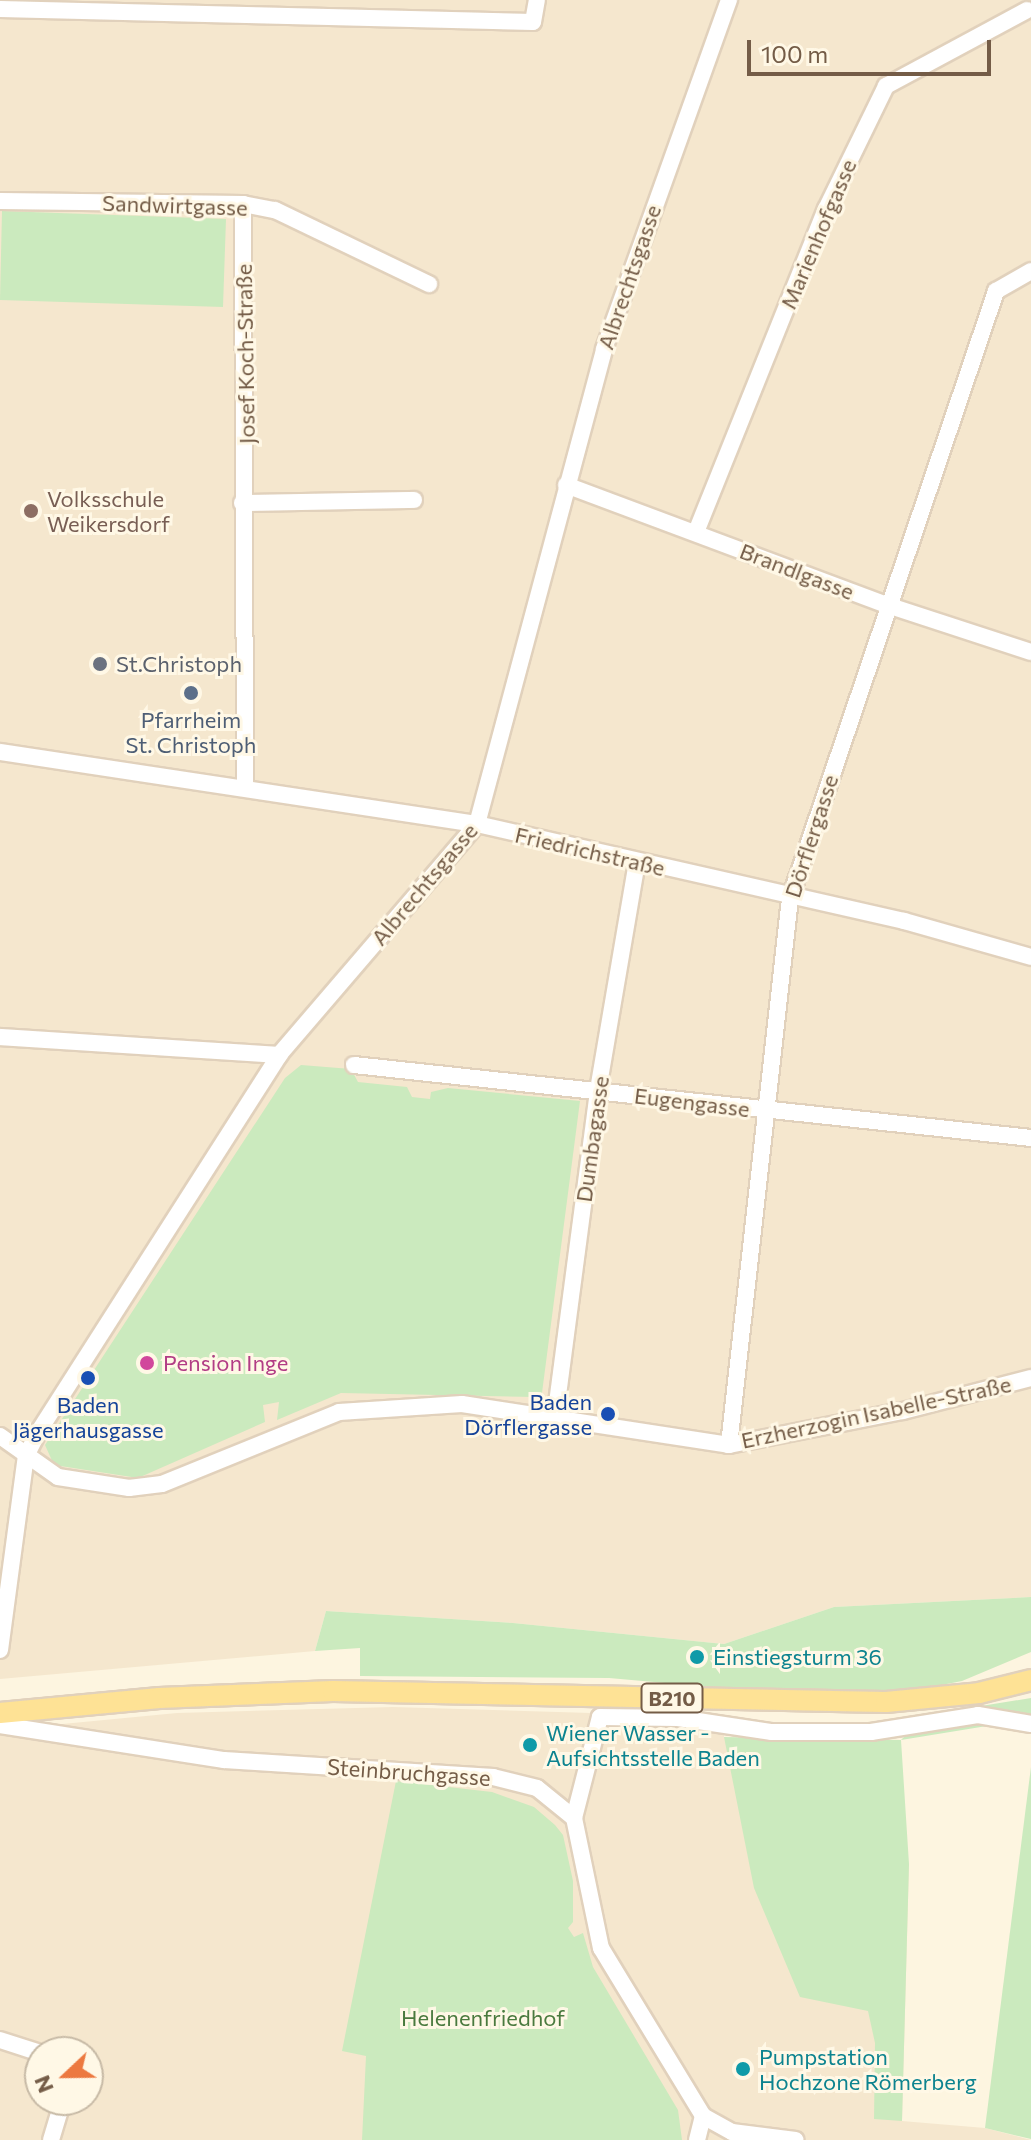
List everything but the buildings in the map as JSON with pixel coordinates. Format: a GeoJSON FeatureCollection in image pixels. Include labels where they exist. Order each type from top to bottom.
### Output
{"type":"FeatureCollection","features":[{"type":"Feature","properties":{"kind":"main road","name":"B210"},"geometry":{"type":"LineString","coordinates":[[0,1713],[189,1697],[415,1691],[886,1702],[979,1693],[1031,1680]]}},
{"type":"Feature","properties":{"kind":"street"},"geometry":{"type":"LineString","coordinates":[[0,9],[533,22],[537,0]]}},
{"type":"Feature","properties":{"kind":"street","name":"Albrechtsgasse"},"geometry":{"type":"LineString","coordinates":[[0,1650],[26,1456],[279,1055],[477,824],[604,349],[729,0]]}},
{"type":"Feature","properties":{"kind":"street","name":"Marienhofgasse"},"geometry":{"type":"LineString","coordinates":[[696,532],[826,209],[886,86],[1026,9]]}},
{"type":"Feature","properties":{"kind":"street","name":"Sandwirtgasse"},"geometry":{"type":"LineString","coordinates":[[0,201],[243,204],[275,210],[429,284]]}},
{"type":"Feature","properties":{"kind":"street","name":"Josef Koch-Straße"},"geometry":{"type":"LineString","coordinates":[[243,204],[247,441],[242,503],[245,786]]}},
{"type":"Feature","properties":{"kind":"street","name":"Dörflergasse"},"geometry":{"type":"LineString","coordinates":[[729,1445],[790,899],[887,605],[996,291],[1031,271]]}},
{"type":"Feature","properties":{"kind":"street","name":"Brandlgasse"},"geometry":{"type":"LineString","coordinates":[[566,485],[887,605],[1031,652]]}},
{"type":"Feature","properties":{"kind":"street"},"geometry":{"type":"LineString","coordinates":[[242,503],[414,500]]}},
{"type":"Feature","properties":{"kind":"street","name":"Friedrichstraße"},"geometry":{"type":"LineString","coordinates":[[0,752],[245,786],[477,824],[790,899],[904,921],[1031,957]]}},
{"type":"Feature","properties":{"kind":"street","name":"Dumbagasse"},"geometry":{"type":"LineString","coordinates":[[555,1418],[598,1090],[637,862]]}},
{"type":"Feature","properties":{"kind":"street"},"geometry":{"type":"LineString","coordinates":[[0,1037],[279,1055]]}},
{"type":"Feature","properties":{"kind":"street","name":"Eugengasse"},"geometry":{"type":"LineString","coordinates":[[354,1065],[1031,1138]]}},
{"type":"Feature","properties":{"kind":"street","name":"Erzherzogin Isabelle-Straße"},"geometry":{"type":"LineString","coordinates":[[0,1436],[58,1477],[129,1488],[162,1484],[339,1412],[462,1404],[685,1442],[729,1445],[903,1411],[1031,1378]]}},
{"type":"Feature","properties":{"kind":"street"},"geometry":{"type":"LineString","coordinates":[[796,2140],[732,2132],[703,2116],[601,1948],[574,1818],[600,1717],[678,1718],[772,1732],[871,1732],[978,1715],[1031,1724]]}},
{"type":"Feature","properties":{"kind":"street","name":"Steinbruchgasse"},"geometry":{"type":"LineString","coordinates":[[0,1725],[224,1760],[493,1777],[537,1788],[574,1818]]}},
{"type":"Feature","properties":{"kind":"street"},"geometry":{"type":"LineString","coordinates":[[0,2040],[24,2048]]}},
{"type":"Feature","properties":{"kind":"street"},"geometry":{"type":"LineString","coordinates":[[51,2140],[58,2116]]}},
{"type":"Feature","properties":{"kind":"street"},"geometry":{"type":"LineString","coordinates":[[697,2140],[703,2116]]}},
{"type":"Feature","properties":{"kind":"shaded area"},"geometry":{"type":"Polygon","coordinates":[[[0,0],[1031,0],[1031,1597],[834,1607],[724,1644],[513,1623],[326,1611],[315,1651],[0,1679],[0,0]]]}},
{"type":"Feature","properties":{"kind":"shaded area"},"geometry":{"type":"Polygon","coordinates":[[[393,1707],[724,1717],[724,1737],[909,1864],[902,2121],[985,2128],[1031,2140],[0,2140],[0,1730],[177,1713],[393,1707]]]}},
{"type":"Feature","properties":{"kind":"green space"},"geometry":{"type":"Polygon","coordinates":[[[2,211],[226,219],[223,307],[0,300],[2,211]]]}},
{"type":"Feature","properties":{"kind":"green space"},"geometry":{"type":"Polygon","coordinates":[[[301,1065],[351,1069],[358,1082],[407,1087],[412,1097],[430,1099],[431,1092],[448,1088],[580,1101],[542,1393],[534,1397],[341,1393],[277,1420],[279,1402],[263,1405],[265,1422],[138,1478],[54,1465],[45,1445],[285,1078],[301,1065]]]}},
{"type":"Feature","properties":{"kind":"green space"},"geometry":{"type":"Polygon","coordinates":[[[1031,1597],[1031,1652],[962,1681],[916,1690],[767,1692],[609,1678],[360,1676],[360,1648],[315,1651],[326,1611],[513,1623],[724,1644],[834,1607],[1031,1597]]]}},
{"type":"Feature","properties":{"kind":"green space"},"geometry":{"type":"Polygon","coordinates":[[[1031,1698],[1031,1734],[993,1725],[901,1740],[926,1715],[1031,1698]]]}},
{"type":"Feature","properties":{"kind":"green space"},"geometry":{"type":"Polygon","coordinates":[[[724,1737],[901,1740],[909,1864],[902,2121],[874,2119],[875,2043],[868,2011],[800,1997],[754,1888],[724,1737]]]}},
{"type":"Feature","properties":{"kind":"green space"},"geometry":{"type":"Polygon","coordinates":[[[1031,1767],[1031,2139],[985,2128],[1031,1767]]]}},
{"type":"Feature","properties":{"kind":"green space","name":"Helenenfriedhof"},"geometry":{"type":"Polygon","coordinates":[[[396,1781],[492,1792],[534,1807],[563,1835],[573,1881],[573,1922],[568,1928],[574,1937],[583,1933],[593,1967],[678,2110],[682,2140],[362,2140],[366,2056],[342,2051],[396,1781]]]}},
{"type":"Feature","properties":{"kind":"place","name":"Volksschule Weikersdorf"},"geometry":{"type":"Point","coordinates":[31,511]}},
{"type":"Feature","properties":{"kind":"place","name":"St.Christoph"},"geometry":{"type":"Point","coordinates":[100,664]}},
{"type":"Feature","properties":{"kind":"place","name":"Pfarrheim St. Christoph"},"geometry":{"type":"Point","coordinates":[191,693]}},
{"type":"Feature","properties":{"kind":"place","name":"Pension Inge"},"geometry":{"type":"Point","coordinates":[147,1363]}},
{"type":"Feature","properties":{"kind":"place","name":"Baden Jägerhausgasse"},"geometry":{"type":"Point","coordinates":[88,1378]}},
{"type":"Feature","properties":{"kind":"place","name":"Baden Dörflergasse"},"geometry":{"type":"Point","coordinates":[608,1414]}},
{"type":"Feature","properties":{"kind":"place","name":"Einstiegsturm 36"},"geometry":{"type":"Point","coordinates":[697,1657]}},
{"type":"Feature","properties":{"kind":"place","name":"Wiener Wasser - Aufsichtsstelle Baden"},"geometry":{"type":"Point","coordinates":[530,1745]}},
{"type":"Feature","properties":{"kind":"place","name":"Pumpstation Hochzone Römerberg"},"geometry":{"type":"Point","coordinates":[743,2069]}}]}
